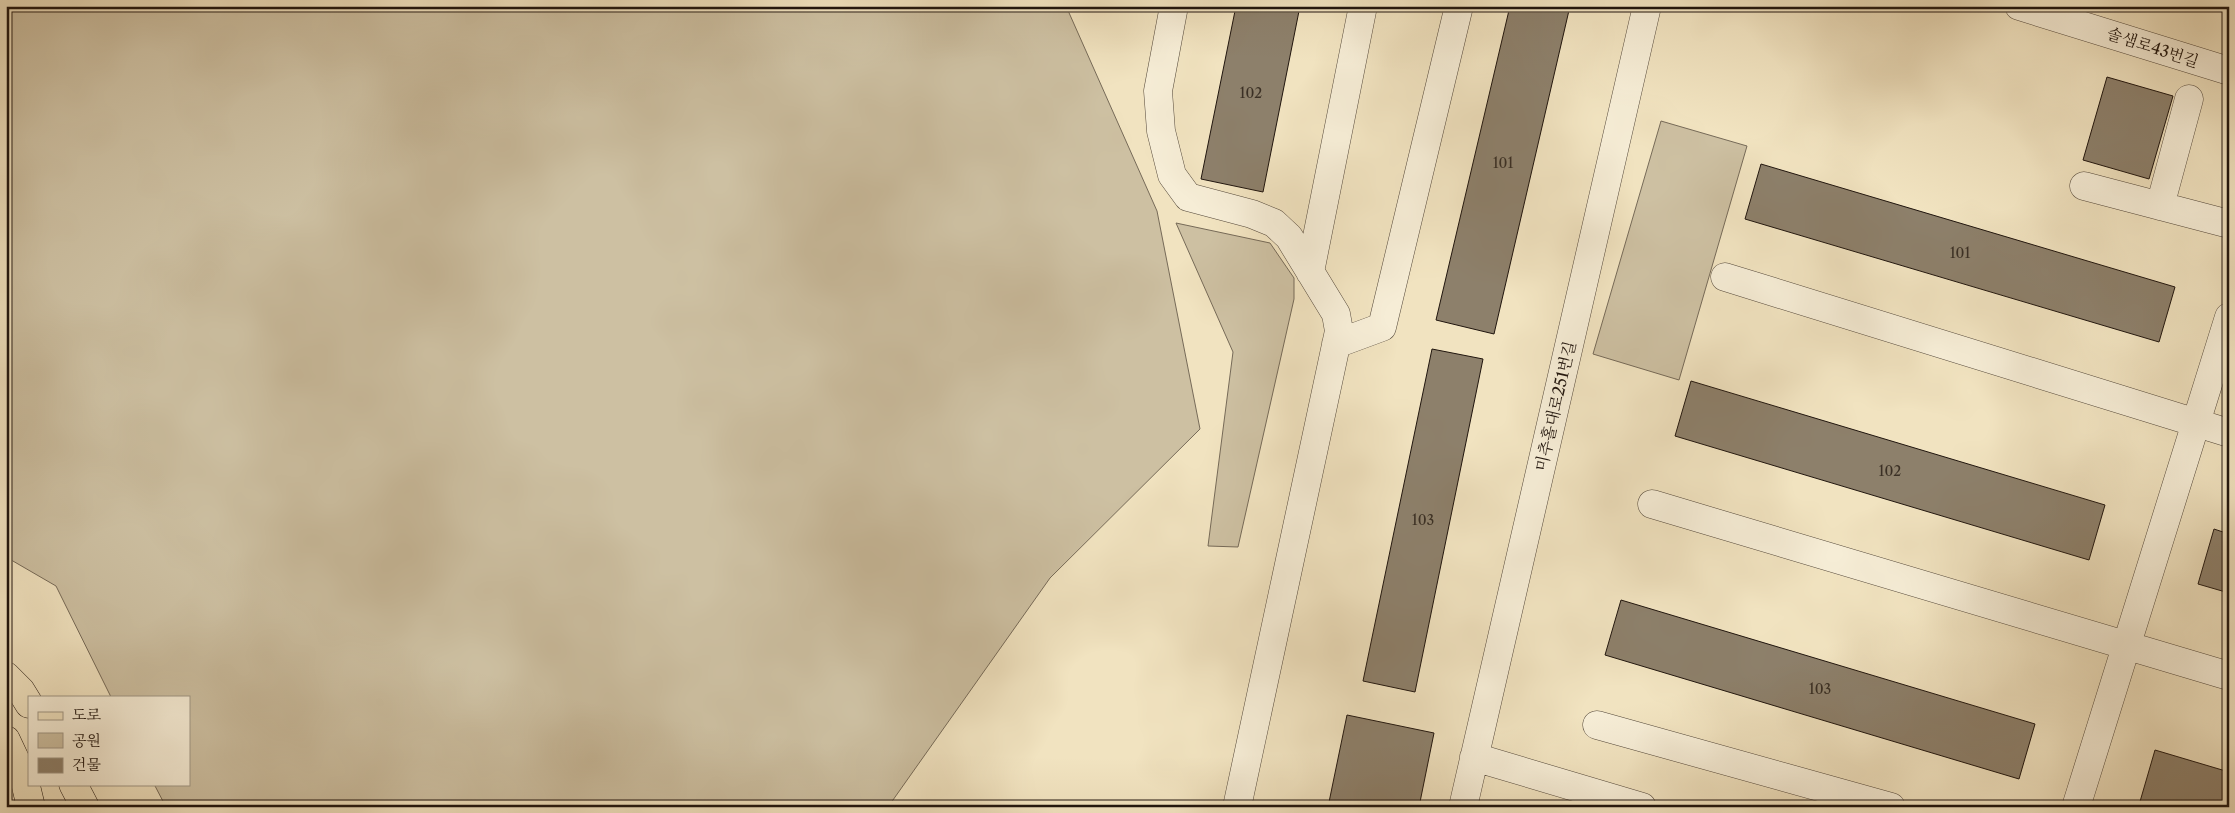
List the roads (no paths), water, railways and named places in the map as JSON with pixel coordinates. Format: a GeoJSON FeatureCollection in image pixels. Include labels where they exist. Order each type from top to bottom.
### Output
{"type":"FeatureCollection","features":[{"type":"Feature","properties":{"kind":"main road"},"geometry":{"type":"LineString","coordinates":[[6,676],[22,691],[28,702]]}},
{"type":"Feature","properties":{"kind":"main road"},"geometry":{"type":"LineString","coordinates":[[6,740],[24,778],[31,807]]}},
{"type":"Feature","properties":{"kind":"main road"},"geometry":{"type":"LineString","coordinates":[[74,786],[85,807]]}},
{"type":"Feature","properties":{"kind":"street"},"geometry":{"type":"LineString","coordinates":[[1174,6],[1158,90],[1161,131],[1172,176],[1188,197],[1252,214],[1274,223],[1289,237],[1336,314],[1339,331],[1237,807]]}},
{"type":"Feature","properties":{"kind":"street"},"geometry":{"type":"LineString","coordinates":[[1310,272],[1363,6]]}},
{"type":"Feature","properties":{"kind":"street"},"geometry":{"type":"LineString","coordinates":[[1336,344],[1382,327],[1459,6]]}},
{"type":"Feature","properties":{"kind":"street","name":"미추홀대로251번길"},"geometry":{"type":"LineString","coordinates":[[1463,807],[1647,6]]}},
{"type":"Feature","properties":{"kind":"street","name":"솔샘로43번길"},"geometry":{"type":"LineString","coordinates":[[2019,6],[2088,16],[2229,71]]}},
{"type":"Feature","properties":{"kind":"street"},"geometry":{"type":"LineString","coordinates":[[2160,206],[2189,99]]}},
{"type":"Feature","properties":{"kind":"street"},"geometry":{"type":"LineString","coordinates":[[2084,186],[2229,224]]}},
{"type":"Feature","properties":{"kind":"street"},"geometry":{"type":"LineString","coordinates":[[1725,278],[2229,433]]}},
{"type":"Feature","properties":{"kind":"street"},"geometry":{"type":"LineString","coordinates":[[2076,807],[2229,317]]}},
{"type":"Feature","properties":{"kind":"street"},"geometry":{"type":"LineString","coordinates":[[1652,504],[2126,647],[2229,676]]}},
{"type":"Feature","properties":{"kind":"street"},"geometry":{"type":"LineString","coordinates":[[1597,725],[1891,807]]}},
{"type":"Feature","properties":{"kind":"street"},"geometry":{"type":"LineString","coordinates":[[1474,758],[1642,807]]}}]}
